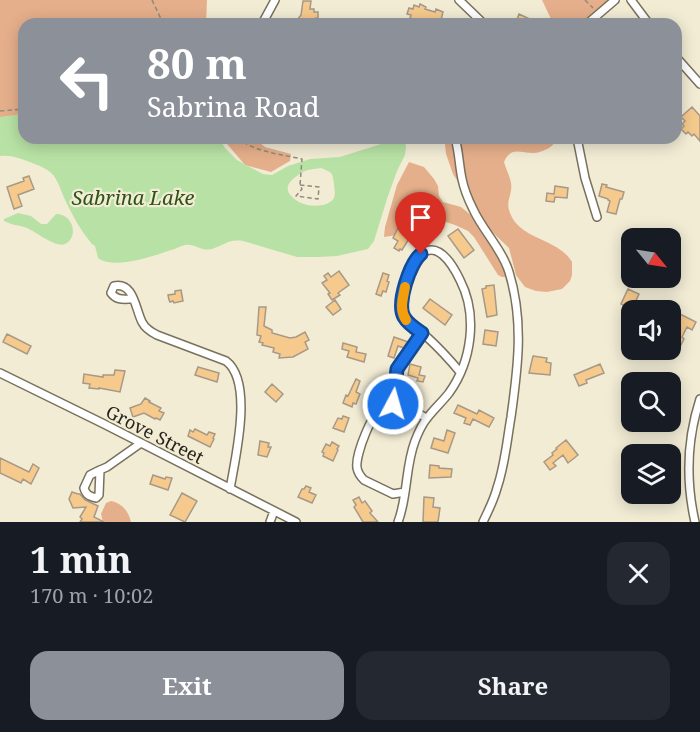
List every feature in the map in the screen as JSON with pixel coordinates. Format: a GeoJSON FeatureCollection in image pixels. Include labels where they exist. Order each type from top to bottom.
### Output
{"type":"FeatureCollection","features":[{"type":"Feature","properties":{"kind":"street"},"geometry":{"type":"LineString","coordinates":[[265,18],[274,0]]}},
{"type":"Feature","properties":{"kind":"street"},"geometry":{"type":"LineString","coordinates":[[459,0],[478,18]]}},
{"type":"Feature","properties":{"kind":"street"},"geometry":{"type":"LineString","coordinates":[[594,18],[615,0]]}},
{"type":"Feature","properties":{"kind":"street"},"geometry":{"type":"LineString","coordinates":[[631,0],[644,18]]}},
{"type":"Feature","properties":{"kind":"street"},"geometry":{"type":"LineString","coordinates":[[682,64],[700,84]]}},
{"type":"Feature","properties":{"kind":"street"},"geometry":{"type":"LineString","coordinates":[[457,144],[465,192],[509,272],[519,336],[516,385],[501,473],[497,490],[483,522]]}},
{"type":"Feature","properties":{"kind":"street"},"geometry":{"type":"LineString","coordinates":[[578,144],[585,178],[597,217]]}},
{"type":"Feature","properties":{"kind":"street"},"geometry":{"type":"LineString","coordinates":[[398,522],[414,443],[426,418],[451,390],[460,372],[466,356],[470,339],[468,302],[463,286],[451,263],[443,254],[426,251],[415,260],[409,275],[402,312],[405,319],[436,345],[460,372]]}},
{"type":"Feature","properties":{"kind":"street"},"geometry":{"type":"LineString","coordinates":[[133,299],[143,324],[149,331],[232,365],[239,384],[241,422],[230,489]]}},
{"type":"Feature","properties":{"kind":"street"},"geometry":{"type":"LineString","coordinates":[[393,404],[397,369],[422,333]]}},
{"type":"Feature","properties":{"kind":"street","name":"Grove Street"},"geometry":{"type":"LineString","coordinates":[[0,373],[296,522]]}},
{"type":"Feature","properties":{"kind":"street"},"geometry":{"type":"LineString","coordinates":[[695,522],[688,461],[691,435],[700,399]]}},
{"type":"Feature","properties":{"kind":"street"},"geometry":{"type":"LineString","coordinates":[[403,505],[393,494],[364,480],[357,463],[361,447],[374,417],[383,406],[393,404],[413,410],[426,418]]}},
{"type":"Feature","properties":{"kind":"street"},"geometry":{"type":"LineString","coordinates":[[100,470],[141,443]]}},
{"type":"Feature","properties":{"kind":"street"},"geometry":{"type":"LineString","coordinates":[[393,494],[405,492]]}},
{"type":"Feature","properties":{"kind":"street"},"geometry":{"type":"LineString","coordinates":[[270,522],[274,511]]}},
{"type":"Feature","properties":{"kind":"path"},"geometry":{"type":"LineString","coordinates":[[152,0],[161,18]]}},
{"type":"Feature","properties":{"kind":"path"},"geometry":{"type":"LineString","coordinates":[[585,0],[596,12]]}},
{"type":"Feature","properties":{"kind":"path"},"geometry":{"type":"LineString","coordinates":[[0,111],[18,110]]}},
{"type":"Feature","properties":{"kind":"path"},"geometry":{"type":"LineString","coordinates":[[246,144],[262,151],[302,159],[300,185],[302,189],[296,195],[318,199],[318,187],[300,185]]}},
{"type":"Feature","properties":{"kind":"shaded area"},"geometry":{"type":"Polygon","coordinates":[[[0,0],[207,0],[206,18],[18,18],[18,121],[0,120],[0,0]]]}},
{"type":"Feature","properties":{"kind":"shaded area"},"geometry":{"type":"Polygon","coordinates":[[[542,0],[609,0],[588,18],[551,18],[542,0]]]}},
{"type":"Feature","properties":{"kind":"shaded area"},"geometry":{"type":"Polygon","coordinates":[[[227,144],[261,144],[291,154],[290,161],[271,172],[245,165],[227,144]]]}},
{"type":"Feature","properties":{"kind":"shaded area"},"geometry":{"type":"Polygon","coordinates":[[[445,144],[553,144],[535,153],[513,152],[504,162],[511,183],[509,209],[515,222],[530,234],[558,248],[572,262],[570,281],[562,289],[547,292],[525,287],[516,275],[509,248],[488,228],[453,174],[445,144]]]}},
{"type":"Feature","properties":{"kind":"shaded area"},"geometry":{"type":"Polygon","coordinates":[[[409,162],[424,167],[438,186],[439,196],[443,202],[461,207],[472,216],[503,257],[506,277],[498,275],[468,231],[446,222],[432,225],[421,231],[384,237],[397,185],[409,162]]]}},
{"type":"Feature","properties":{"kind":"shaded area"},"geometry":{"type":"Polygon","coordinates":[[[111,501],[124,508],[131,522],[103,522],[101,514],[106,503],[111,501]]]}},
{"type":"Feature","properties":{"kind":"water","name":"Sabrina Lake"},"geometry":{"type":"Polygon","coordinates":[[[18,115],[18,144],[223,144],[237,160],[263,174],[272,175],[288,166],[310,159],[340,157],[381,144],[406,144],[406,147],[374,241],[368,249],[337,256],[297,257],[238,241],[208,250],[185,245],[145,258],[114,263],[98,258],[95,246],[78,224],[52,174],[41,166],[24,160],[0,156],[0,117],[18,115]],[[321,168],[305,171],[293,179],[288,190],[293,198],[307,205],[327,204],[335,194],[331,173],[321,168]]]}},
{"type":"Feature","properties":{"kind":"water"},"geometry":{"type":"Polygon","coordinates":[[[18,213],[31,216],[41,224],[47,224],[56,214],[62,215],[70,221],[72,236],[70,240],[61,245],[27,228],[4,221],[18,213]]]}},
{"type":"Feature","properties":{"kind":"building"},"geometry":{"type":"Polygon","coordinates":[[[303,1],[311,1],[310,9],[318,12],[318,18],[299,18],[303,1]]]}},
{"type":"Feature","properties":{"kind":"building"},"geometry":{"type":"Polygon","coordinates":[[[420,4],[426,7],[425,9],[435,12],[436,9],[443,12],[442,18],[410,18],[411,15],[407,14],[409,8],[413,9],[414,5],[419,7],[420,4]]]}},
{"type":"Feature","properties":{"kind":"building"},"geometry":{"type":"Polygon","coordinates":[[[692,107],[700,116],[700,141],[694,134],[692,136],[688,132],[686,134],[682,130],[684,126],[682,124],[685,121],[682,116],[692,107]]]}},
{"type":"Feature","properties":{"kind":"building"},"geometry":{"type":"Polygon","coordinates":[[[29,176],[34,189],[18,195],[22,206],[14,209],[7,187],[24,181],[23,178],[29,176]]]}},
{"type":"Feature","properties":{"kind":"building"},"geometry":{"type":"Polygon","coordinates":[[[602,184],[624,192],[616,214],[607,212],[610,201],[599,196],[602,184]]]}},
{"type":"Feature","properties":{"kind":"building"},"geometry":{"type":"Polygon","coordinates":[[[555,186],[568,188],[567,198],[555,197],[554,202],[546,201],[547,193],[554,194],[555,186]]]}},
{"type":"Feature","properties":{"kind":"building"},"geometry":{"type":"Polygon","coordinates":[[[408,225],[415,229],[402,250],[399,251],[394,248],[398,241],[393,238],[398,228],[404,232],[408,225]]]}},
{"type":"Feature","properties":{"kind":"building"},"geometry":{"type":"Polygon","coordinates":[[[458,229],[474,250],[464,258],[448,236],[458,229]]]}},
{"type":"Feature","properties":{"kind":"building"},"geometry":{"type":"Polygon","coordinates":[[[339,271],[349,285],[332,300],[328,294],[330,293],[322,283],[327,280],[324,276],[328,273],[331,277],[339,271]]]}},
{"type":"Feature","properties":{"kind":"building"},"geometry":{"type":"Polygon","coordinates":[[[383,273],[389,275],[387,281],[389,282],[386,292],[383,291],[381,296],[376,294],[383,273]]]}},
{"type":"Feature","properties":{"kind":"building"},"geometry":{"type":"Polygon","coordinates":[[[494,285],[497,315],[487,317],[482,289],[494,285]]]}},
{"type":"Feature","properties":{"kind":"building"},"geometry":{"type":"Polygon","coordinates":[[[628,289],[639,294],[636,300],[623,300],[628,289]]]}},
{"type":"Feature","properties":{"kind":"building"},"geometry":{"type":"Polygon","coordinates":[[[181,290],[183,301],[170,302],[168,295],[181,290]]]}},
{"type":"Feature","properties":{"kind":"building"},"geometry":{"type":"Polygon","coordinates":[[[430,299],[452,315],[445,325],[423,308],[430,299]]]}},
{"type":"Feature","properties":{"kind":"building"},"geometry":{"type":"Polygon","coordinates":[[[335,300],[341,309],[333,315],[326,307],[335,300]]]}},
{"type":"Feature","properties":{"kind":"building"},"geometry":{"type":"Polygon","coordinates":[[[259,307],[266,307],[264,326],[272,330],[272,333],[290,338],[305,332],[309,340],[305,342],[308,349],[293,357],[279,358],[280,354],[273,352],[274,348],[262,345],[263,343],[259,342],[261,336],[257,335],[259,307]]]}},
{"type":"Feature","properties":{"kind":"building"},"geometry":{"type":"Polygon","coordinates":[[[681,314],[696,322],[692,330],[687,327],[682,337],[684,339],[681,345],[681,314]]]}},
{"type":"Feature","properties":{"kind":"building"},"geometry":{"type":"Polygon","coordinates":[[[485,330],[498,332],[496,346],[483,344],[485,330]]]}},
{"type":"Feature","properties":{"kind":"building"},"geometry":{"type":"Polygon","coordinates":[[[7,334],[31,346],[27,354],[3,342],[7,334]]]}},
{"type":"Feature","properties":{"kind":"building"},"geometry":{"type":"Polygon","coordinates":[[[394,337],[408,342],[404,348],[398,346],[394,358],[388,356],[394,337]]]}},
{"type":"Feature","properties":{"kind":"building"},"geometry":{"type":"Polygon","coordinates":[[[343,343],[357,347],[356,352],[366,354],[364,362],[347,357],[349,351],[342,349],[343,343]]]}},
{"type":"Feature","properties":{"kind":"building"},"geometry":{"type":"Polygon","coordinates":[[[533,356],[547,358],[546,362],[551,363],[550,375],[529,373],[533,356]]]}},
{"type":"Feature","properties":{"kind":"building"},"geometry":{"type":"Polygon","coordinates":[[[410,364],[421,367],[419,375],[425,376],[423,382],[408,375],[410,364]]]}},
{"type":"Feature","properties":{"kind":"building"},"geometry":{"type":"Polygon","coordinates":[[[600,364],[604,373],[586,380],[587,383],[579,386],[574,375],[600,364]]]}},
{"type":"Feature","properties":{"kind":"building"},"geometry":{"type":"Polygon","coordinates":[[[198,367],[219,373],[217,382],[195,375],[198,367]]]}},
{"type":"Feature","properties":{"kind":"building"},"geometry":{"type":"Polygon","coordinates":[[[115,370],[125,371],[120,392],[89,388],[90,384],[83,383],[84,374],[103,377],[103,375],[114,375],[115,370]]]}},
{"type":"Feature","properties":{"kind":"building"},"geometry":{"type":"Polygon","coordinates":[[[356,379],[360,381],[356,392],[360,394],[356,404],[353,403],[352,407],[343,403],[356,379]]]}},
{"type":"Feature","properties":{"kind":"building"},"geometry":{"type":"Polygon","coordinates":[[[272,384],[283,394],[276,402],[265,392],[272,384]]]}},
{"type":"Feature","properties":{"kind":"building"},"geometry":{"type":"Polygon","coordinates":[[[145,398],[161,408],[159,411],[164,413],[160,420],[144,413],[133,417],[130,408],[141,404],[145,398]]]}},
{"type":"Feature","properties":{"kind":"building"},"geometry":{"type":"Polygon","coordinates":[[[458,405],[477,414],[479,410],[494,418],[489,427],[473,419],[470,425],[464,423],[466,418],[454,413],[458,405]]]}},
{"type":"Feature","properties":{"kind":"building"},"geometry":{"type":"Polygon","coordinates":[[[343,416],[349,418],[344,432],[333,428],[338,418],[342,419],[343,416]]]}},
{"type":"Feature","properties":{"kind":"building"},"geometry":{"type":"Polygon","coordinates":[[[195,429],[207,435],[209,432],[215,434],[210,447],[188,436],[190,430],[193,432],[195,429]]]}},
{"type":"Feature","properties":{"kind":"building"},"geometry":{"type":"Polygon","coordinates":[[[447,430],[455,433],[448,453],[431,448],[434,438],[444,441],[447,430]]]}},
{"type":"Feature","properties":{"kind":"building"},"geometry":{"type":"Polygon","coordinates":[[[566,440],[578,455],[568,463],[563,455],[553,463],[556,466],[550,470],[544,462],[566,440]]]}},
{"type":"Feature","properties":{"kind":"building"},"geometry":{"type":"Polygon","coordinates":[[[260,441],[269,443],[268,447],[271,447],[267,457],[258,455],[260,441]]]}},
{"type":"Feature","properties":{"kind":"building"},"geometry":{"type":"Polygon","coordinates":[[[332,442],[339,446],[333,461],[323,456],[322,452],[326,444],[330,446],[332,442]]]}},
{"type":"Feature","properties":{"kind":"building"},"geometry":{"type":"Polygon","coordinates":[[[0,458],[29,472],[33,464],[39,468],[31,484],[23,479],[21,483],[0,473],[0,458]]]}},
{"type":"Feature","properties":{"kind":"building"},"geometry":{"type":"Polygon","coordinates":[[[430,465],[452,469],[451,477],[429,478],[430,465]]]}},
{"type":"Feature","properties":{"kind":"building"},"geometry":{"type":"Polygon","coordinates":[[[153,475],[165,479],[166,477],[172,478],[168,490],[150,484],[153,475]]]}},
{"type":"Feature","properties":{"kind":"building"},"geometry":{"type":"Polygon","coordinates":[[[306,486],[311,488],[309,492],[316,495],[312,503],[298,497],[306,486]]]}},
{"type":"Feature","properties":{"kind":"building"},"geometry":{"type":"Polygon","coordinates":[[[72,492],[80,494],[85,500],[98,506],[94,517],[104,522],[80,522],[82,519],[80,517],[86,507],[73,508],[69,499],[72,492]]]}},
{"type":"Feature","properties":{"kind":"building"},"geometry":{"type":"Polygon","coordinates":[[[182,493],[197,501],[185,522],[170,515],[182,493]]]}},
{"type":"Feature","properties":{"kind":"building"},"geometry":{"type":"Polygon","coordinates":[[[359,497],[362,503],[365,501],[372,511],[370,513],[378,522],[363,522],[354,507],[356,505],[353,500],[359,497]]]}},
{"type":"Feature","properties":{"kind":"building"},"geometry":{"type":"Polygon","coordinates":[[[424,497],[434,498],[433,507],[440,508],[438,522],[423,522],[424,497]]]}},
{"type":"Feature","properties":{"kind":"slow traffic"},"geometry":{"type":"LineString","coordinates":[[405,287],[401,308],[406,320]]}},
{"type":"Feature","properties":{"kind":"route"},"geometry":{"type":"LineString","coordinates":[[393,404],[397,369],[422,333],[407,322],[401,308],[409,275],[417,256],[421,254]]}}]}
